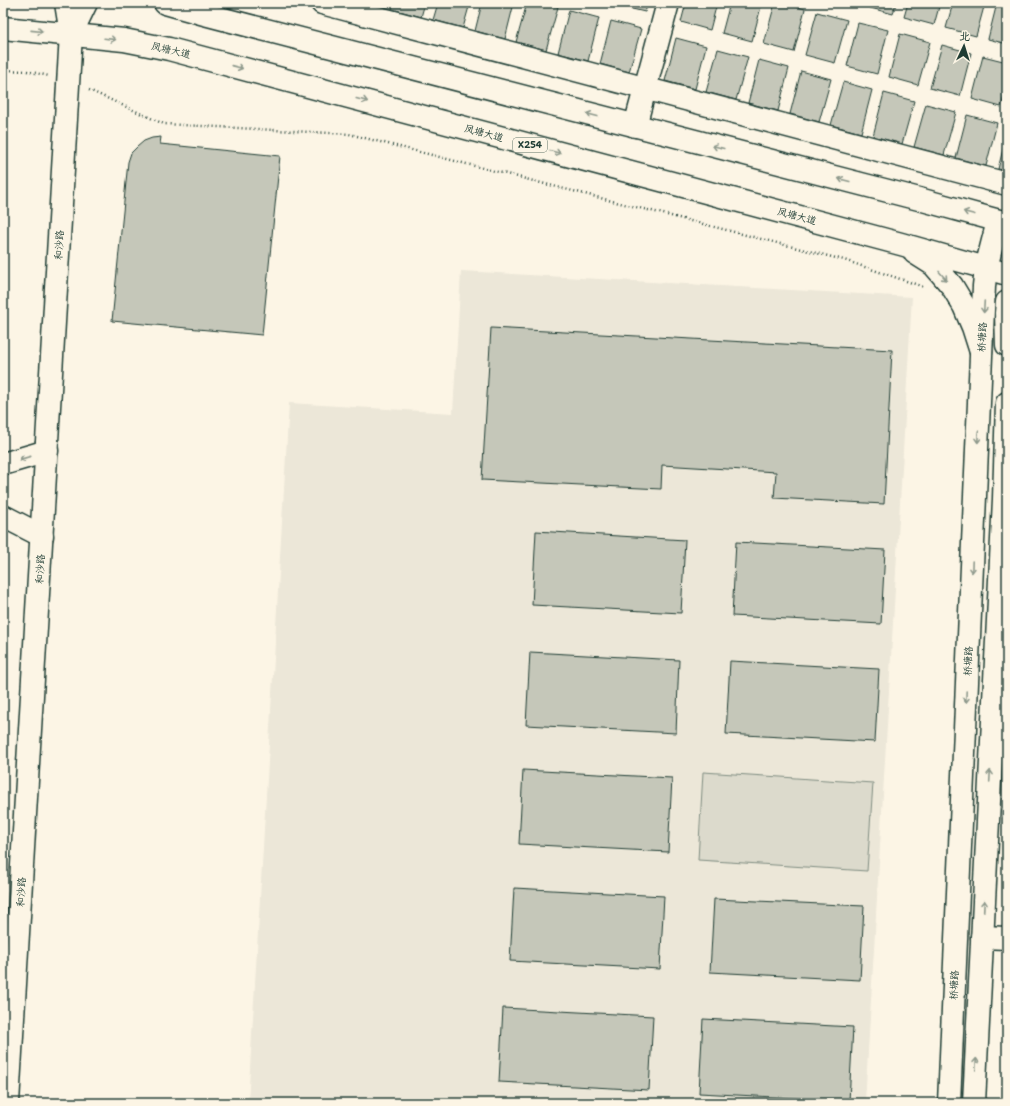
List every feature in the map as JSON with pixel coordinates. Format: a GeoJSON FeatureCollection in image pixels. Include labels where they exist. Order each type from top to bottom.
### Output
{"type":"FeatureCollection","features":[{"type":"Feature","properties":{"kind":"street","name":"和沙路"},"geometry":{"type":"LineString","coordinates":[[8,1103],[71,34],[66,3]]}},
{"type":"Feature","properties":{"kind":"street","name":"和沙路"},"geometry":{"type":"LineString","coordinates":[[71,34],[86,3]]}},
{"type":"Feature","properties":{"kind":"street"},"geometry":{"type":"LineString","coordinates":[[165,3],[1003,222]]}},
{"type":"Feature","properties":{"kind":"street"},"geometry":{"type":"LineString","coordinates":[[185,3],[204,14]]}},
{"type":"Feature","properties":{"kind":"street"},"geometry":{"type":"LineString","coordinates":[[322,3],[1007,184]]}},
{"type":"Feature","properties":{"kind":"street"},"geometry":{"type":"LineString","coordinates":[[635,126],[668,3]]}},
{"type":"Feature","properties":{"kind":"street","name":"凤塘大道"},"geometry":{"type":"LineString","coordinates":[[3,28],[124,40],[169,49],[901,244],[1007,274]]}},
{"type":"Feature","properties":{"kind":"street","name":"桥塘路"},"geometry":{"type":"LineString","coordinates":[[949,1103],[981,352],[986,268],[1003,222]]}},
{"type":"Feature","properties":{"kind":"street"},"geometry":{"type":"LineString","coordinates":[[901,244],[934,266],[952,286],[964,306],[981,352]]}},
{"type":"Feature","properties":{"kind":"street"},"geometry":{"type":"LineString","coordinates":[[1007,302],[1007,345]]}},
{"type":"Feature","properties":{"kind":"street"},"geometry":{"type":"LineString","coordinates":[[974,1103],[1005,499],[1007,403]]}},
{"type":"Feature","properties":{"kind":"street"},"geometry":{"type":"LineString","coordinates":[[3,464],[47,451]]}},
{"type":"Feature","properties":{"kind":"street"},"geometry":{"type":"LineString","coordinates":[[3,516],[42,536]]}},
{"type":"Feature","properties":{"kind":"street"},"geometry":{"type":"LineString","coordinates":[[982,937],[1007,938]]}},
{"type":"Feature","properties":{"kind":"path"},"geometry":{"type":"LineString","coordinates":[[3,70],[27,71],[68,80],[164,124],[349,134],[844,260]]}},
{"type":"Feature","properties":{"kind":"shaded area"},"geometry":{"type":"Polygon","coordinates":[[[461,271],[912,297],[865,1103],[248,1103],[289,403],[453,413],[461,271]]]}},
{"type":"Feature","properties":{"kind":"shaded area"},"geometry":{"type":"Polygon","coordinates":[[[703,772],[873,783],[867,871],[698,860],[703,772]]]}},
{"type":"Feature","properties":{"kind":"building"},"geometry":{"type":"Polygon","coordinates":[[[393,3],[425,3],[421,17],[392,9],[393,3]]]}},
{"type":"Feature","properties":{"kind":"building"},"geometry":{"type":"Polygon","coordinates":[[[438,3],[470,3],[463,28],[433,20],[438,3]]]}},
{"type":"Feature","properties":{"kind":"building"},"geometry":{"type":"Polygon","coordinates":[[[482,3],[514,3],[505,39],[475,31],[482,3]]]}},
{"type":"Feature","properties":{"kind":"building"},"geometry":{"type":"Polygon","coordinates":[[[527,3],[544,3],[558,7],[546,50],[516,42],[527,3]]]}},
{"type":"Feature","properties":{"kind":"building"},"geometry":{"type":"Polygon","coordinates":[[[616,3],[648,3],[645,12],[615,5],[616,3]]]}},
{"type":"Feature","properties":{"kind":"building"},"geometry":{"type":"Polygon","coordinates":[[[686,3],[717,3],[710,30],[681,22],[686,3]]]}},
{"type":"Feature","properties":{"kind":"building"},"geometry":{"type":"Polygon","coordinates":[[[730,3],[762,3],[752,41],[722,33],[730,3]]]}},
{"type":"Feature","properties":{"kind":"building"},"geometry":{"type":"Polygon","coordinates":[[[775,3],[783,3],[805,9],[794,52],[764,44],[775,3]]]}},
{"type":"Feature","properties":{"kind":"building"},"geometry":{"type":"Polygon","coordinates":[[[864,3],[896,3],[893,14],[863,6],[864,3]]]}},
{"type":"Feature","properties":{"kind":"building"},"geometry":{"type":"Polygon","coordinates":[[[908,3],[940,3],[934,25],[904,17],[908,3]]]}},
{"type":"Feature","properties":{"kind":"building"},"geometry":{"type":"Polygon","coordinates":[[[953,3],[985,3],[976,36],[946,28],[953,3]]]}},
{"type":"Feature","properties":{"kind":"building"},"geometry":{"type":"Polygon","coordinates":[[[997,3],[1007,3],[1007,44],[988,39],[997,3]]]}},
{"type":"Feature","properties":{"kind":"building"},"geometry":{"type":"Polygon","coordinates":[[[569,10],[599,18],[588,61],[558,53],[569,10]]]}},
{"type":"Feature","properties":{"kind":"building"},"geometry":{"type":"Polygon","coordinates":[[[817,12],[847,20],[835,63],[805,55],[817,12]]]}},
{"type":"Feature","properties":{"kind":"building"},"geometry":{"type":"Polygon","coordinates":[[[611,21],[641,29],[629,72],[600,64],[611,21]]]}},
{"type":"Feature","properties":{"kind":"building"},"geometry":{"type":"Polygon","coordinates":[[[858,23],[888,30],[877,74],[847,66],[858,23]]]}},
{"type":"Feature","properties":{"kind":"building"},"geometry":{"type":"Polygon","coordinates":[[[900,34],[930,42],[918,85],[889,77],[900,34]]]}},
{"type":"Feature","properties":{"kind":"building"},"geometry":{"type":"Polygon","coordinates":[[[676,38],[706,46],[695,89],[665,81],[676,38]]]}},
{"type":"Feature","properties":{"kind":"building"},"geometry":{"type":"Polygon","coordinates":[[[942,45],[971,53],[960,96],[930,88],[942,45]]]}},
{"type":"Feature","properties":{"kind":"building"},"geometry":{"type":"Polygon","coordinates":[[[718,49],[748,57],[736,100],[706,92],[718,49]]]}},
{"type":"Feature","properties":{"kind":"building"},"geometry":{"type":"Polygon","coordinates":[[[983,56],[1007,62],[1007,86],[1001,107],[972,99],[983,56]]]}},
{"type":"Feature","properties":{"kind":"building"},"geometry":{"type":"Polygon","coordinates":[[[759,60],[789,68],[778,111],[748,103],[759,60]]]}},
{"type":"Feature","properties":{"kind":"building"},"geometry":{"type":"Polygon","coordinates":[[[801,71],[831,79],[819,122],[790,114],[801,71]]]}},
{"type":"Feature","properties":{"kind":"building"},"geometry":{"type":"Polygon","coordinates":[[[843,82],[872,90],[861,133],[831,125],[843,82]]]}},
{"type":"Feature","properties":{"kind":"building"},"geometry":{"type":"Polygon","coordinates":[[[884,93],[914,101],[902,144],[873,136],[884,93]]]}},
{"type":"Feature","properties":{"kind":"building"},"geometry":{"type":"Polygon","coordinates":[[[926,104],[956,112],[944,155],[914,147],[926,104]]]}},
{"type":"Feature","properties":{"kind":"building"},"geometry":{"type":"Polygon","coordinates":[[[967,115],[997,123],[986,166],[956,158],[967,115]]]}},
{"type":"Feature","properties":{"kind":"building"},"geometry":{"type":"Polygon","coordinates":[[[1007,133],[1007,171],[998,169],[1007,133]]]}},
{"type":"Feature","properties":{"kind":"building"},"geometry":{"type":"Polygon","coordinates":[[[161,137],[160,144],[280,156],[262,335],[112,321],[128,162],[131,153],[144,141],[161,137]]]}},
{"type":"Feature","properties":{"kind":"building"},"geometry":{"type":"Polygon","coordinates":[[[491,328],[892,350],[884,504],[774,498],[776,472],[662,465],[661,489],[482,480],[491,328]]]}},
{"type":"Feature","properties":{"kind":"building"},"geometry":{"type":"Polygon","coordinates":[[[536,531],[685,540],[681,613],[532,605],[536,531]]]}},
{"type":"Feature","properties":{"kind":"building"},"geometry":{"type":"Polygon","coordinates":[[[736,542],[885,550],[881,624],[732,616],[736,542]]]}},
{"type":"Feature","properties":{"kind":"building"},"geometry":{"type":"Polygon","coordinates":[[[530,652],[679,660],[676,733],[526,725],[530,652]]]}},
{"type":"Feature","properties":{"kind":"building"},"geometry":{"type":"Polygon","coordinates":[[[730,661],[879,669],[875,742],[726,734],[730,661]]]}},
{"type":"Feature","properties":{"kind":"building"},"geometry":{"type":"Polygon","coordinates":[[[523,770],[672,778],[668,852],[519,844],[523,770]]]}},
{"type":"Feature","properties":{"kind":"building"},"geometry":{"type":"Polygon","coordinates":[[[514,888],[664,896],[660,969],[510,961],[514,888]]]}},
{"type":"Feature","properties":{"kind":"building"},"geometry":{"type":"Polygon","coordinates":[[[714,899],[864,906],[860,980],[710,972],[714,899]]]}},
{"type":"Feature","properties":{"kind":"building"},"geometry":{"type":"Polygon","coordinates":[[[503,1008],[653,1016],[649,1090],[499,1082],[503,1008]]]}},
{"type":"Feature","properties":{"kind":"building"},"geometry":{"type":"Polygon","coordinates":[[[703,1019],[853,1027],[849,1101],[699,1093],[703,1019]]]}}]}
